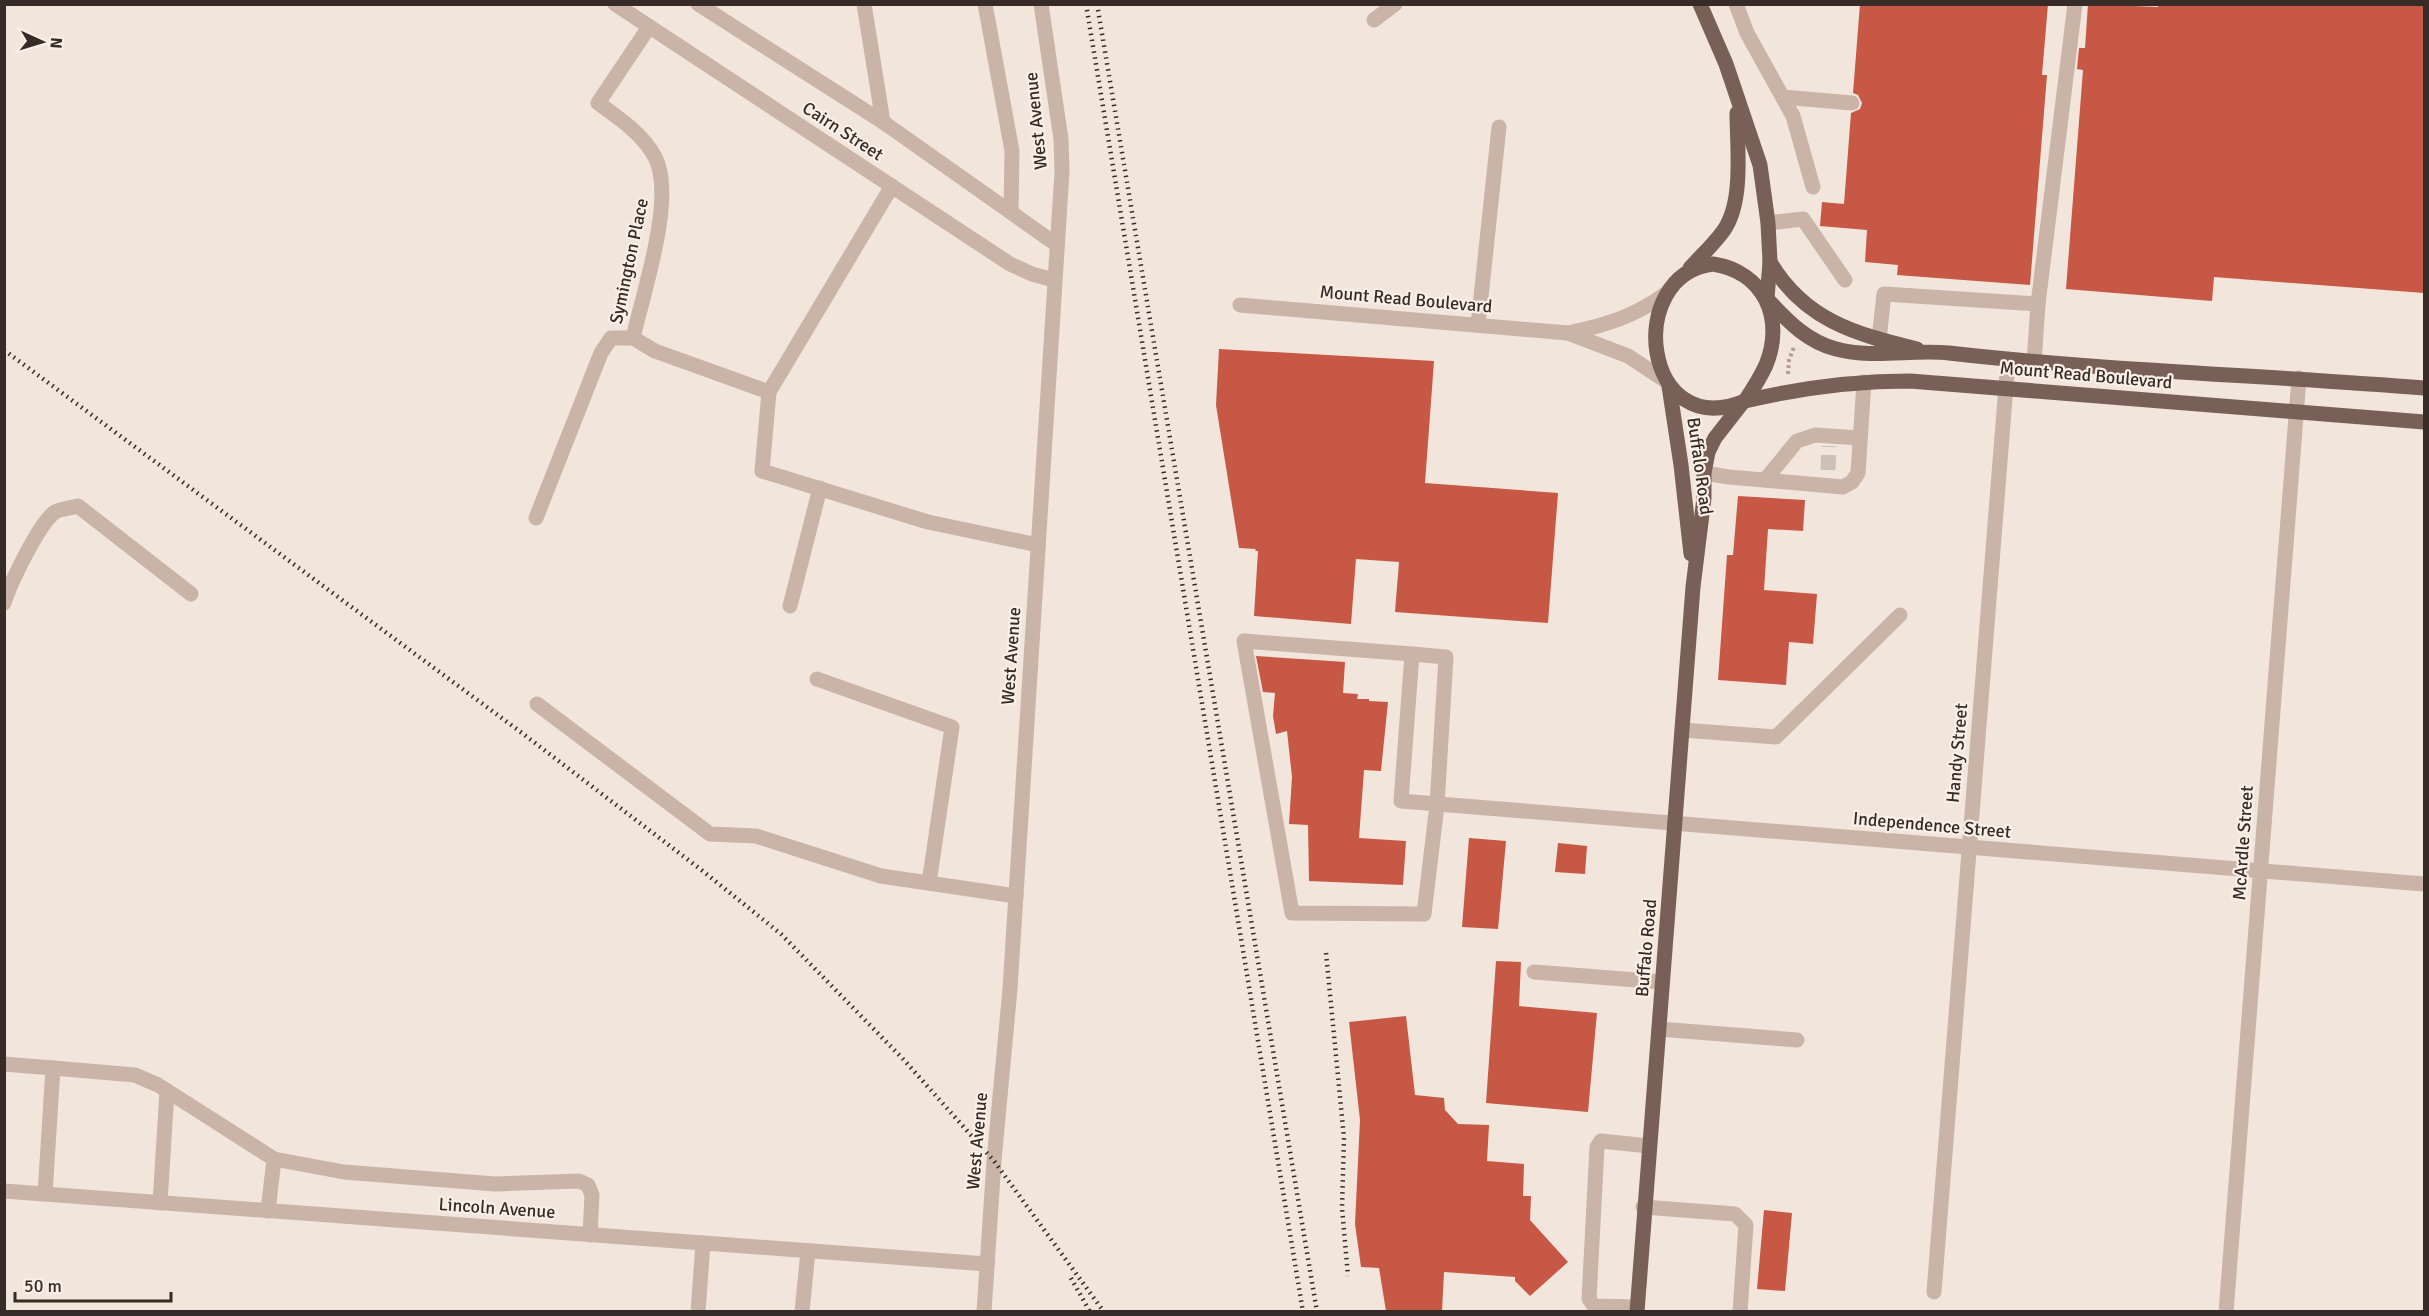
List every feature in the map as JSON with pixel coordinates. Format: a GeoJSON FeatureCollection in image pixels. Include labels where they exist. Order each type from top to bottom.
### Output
{"type":"FeatureCollection","features":[{"type":"Feature","properties":{"kind":"main road"},"geometry":{"type":"LineString","coordinates":[[1700,4],[1723,56],[1760,165],[1768,223],[1770,262],[1767,299],[1771,314],[1771,348],[1760,377],[1744,401],[1714,408],[1702,407],[1689,402],[1668,384],[1660,368],[1655,339],[1657,324],[1668,292],[1724,230],[1731,218],[1737,185],[1737,101]]}},
{"type":"Feature","properties":{"kind":"main road"},"geometry":{"type":"LineString","coordinates":[[1770,262],[1784,284],[1816,313],[1846,329],[1879,340],[1926,351]]}},
{"type":"Feature","properties":{"kind":"main road"},"geometry":{"type":"LineString","coordinates":[[1686,273],[1701,266],[1713,264],[1737,270],[1753,282],[1767,299]]}},
{"type":"Feature","properties":{"kind":"main road","name":"Mount Read Boulevard"},"geometry":{"type":"LineString","coordinates":[[1767,299],[1794,327],[1808,337],[1838,349],[1902,355],[1926,351],[2034,363],[2424,387]]}},
{"type":"Feature","properties":{"kind":"main road","name":"Mount Read Boulevard"},"geometry":{"type":"LineString","coordinates":[[1744,401],[1791,390],[1864,382],[1910,381],[2424,422]]}},
{"type":"Feature","properties":{"kind":"main road","name":"Buffalo Road"},"geometry":{"type":"LineString","coordinates":[[1668,384],[1682,465],[1693,587]]}},
{"type":"Feature","properties":{"kind":"main road","name":"Buffalo Road"},"geometry":{"type":"LineString","coordinates":[[1637,1309],[1693,587],[1704,498],[1704,472],[1715,438],[1744,401]]}},
{"type":"Feature","properties":{"kind":"street","name":"Cairn Street"},"geometry":{"type":"LineString","coordinates":[[615,4],[1010,264],[1032,274],[1054,280]]}},
{"type":"Feature","properties":{"kind":"street"},"geometry":{"type":"LineString","coordinates":[[698,4],[883,122],[1057,244]]}},
{"type":"Feature","properties":{"kind":"street"},"geometry":{"type":"LineString","coordinates":[[864,4],[883,122]]}},
{"type":"Feature","properties":{"kind":"street"},"geometry":{"type":"LineString","coordinates":[[985,4],[1012,151],[1011,212]]}},
{"type":"Feature","properties":{"kind":"street","name":"West Avenue"},"geometry":{"type":"LineString","coordinates":[[984,1311],[1016,896],[1062,172],[1061,139],[1041,4]]}},
{"type":"Feature","properties":{"kind":"street"},"geometry":{"type":"LineString","coordinates":[[1374,20],[1395,4]]}},
{"type":"Feature","properties":{"kind":"street"},"geometry":{"type":"LineString","coordinates":[[1736,4],[1747,33],[1793,116],[1813,187]]}},
{"type":"Feature","properties":{"kind":"street"},"geometry":{"type":"LineString","coordinates":[[2034,363],[2038,304],[2076,4]]}},
{"type":"Feature","properties":{"kind":"street","name":"Symington Place"},"geometry":{"type":"LineString","coordinates":[[649,27],[598,103],[645,142],[656,159],[663,188],[661,218],[633,338],[655,351],[769,392]]}},
{"type":"Feature","properties":{"kind":"street"},"geometry":{"type":"LineString","coordinates":[[1783,97],[1852,103]]}},
{"type":"Feature","properties":{"kind":"street"},"geometry":{"type":"LineString","coordinates":[[1478,325],[1499,127]]}},
{"type":"Feature","properties":{"kind":"street"},"geometry":{"type":"LineString","coordinates":[[891,186],[769,392],[762,471],[928,522],[1038,545]]}},
{"type":"Feature","properties":{"kind":"street"},"geometry":{"type":"LineString","coordinates":[[1768,223],[1803,219],[1845,280]]}},
{"type":"Feature","properties":{"kind":"street"},"geometry":{"type":"LineString","coordinates":[[1568,333],[1626,317],[1646,308],[1668,292]]}},
{"type":"Feature","properties":{"kind":"street"},"geometry":{"type":"LineString","coordinates":[[1879,340],[1884,294],[2038,304]]}},
{"type":"Feature","properties":{"kind":"street","name":"Mount Read Boulevard"},"geometry":{"type":"LineString","coordinates":[[1240,305],[1568,333]]}},
{"type":"Feature","properties":{"kind":"street"},"geometry":{"type":"LineString","coordinates":[[1568,333],[1628,356],[1668,384]]}},
{"type":"Feature","properties":{"kind":"street"},"geometry":{"type":"LineString","coordinates":[[536,518],[601,353],[611,338],[633,338]]}},
{"type":"Feature","properties":{"kind":"street","name":"Handy Street"},"geometry":{"type":"LineString","coordinates":[[1934,1292],[2008,361]]}},
{"type":"Feature","properties":{"kind":"street","name":"McArdle Street"},"geometry":{"type":"LineString","coordinates":[[2226,1311],[2300,378]]}},
{"type":"Feature","properties":{"kind":"street"},"geometry":{"type":"LineString","coordinates":[[1704,472],[1844,487],[1852,482],[1858,473],[1864,382]]}},
{"type":"Feature","properties":{"kind":"street"},"geometry":{"type":"LineString","coordinates":[[1765,480],[1797,441],[1815,435],[1830,441],[1860,438]]}},
{"type":"Feature","properties":{"kind":"street"},"geometry":{"type":"LineString","coordinates":[[1827,485],[1828,470]]}},
{"type":"Feature","properties":{"kind":"street"},"geometry":{"type":"LineString","coordinates":[[790,606],[820,488]]}},
{"type":"Feature","properties":{"kind":"street"},"geometry":{"type":"LineString","coordinates":[[4,603],[9,586],[41,531],[55,512],[78,506],[191,594]]}},
{"type":"Feature","properties":{"kind":"street"},"geometry":{"type":"LineString","coordinates":[[1682,730],[1776,737],[1900,615]]}},
{"type":"Feature","properties":{"kind":"street"},"geometry":{"type":"LineString","coordinates":[[1244,641],[1446,657],[1437,805],[1424,914],[1292,913],[1244,641]]}},
{"type":"Feature","properties":{"kind":"street","name":"Independence Street"},"geometry":{"type":"LineString","coordinates":[[1412,654],[1401,801],[2424,884]]}},
{"type":"Feature","properties":{"kind":"street"},"geometry":{"type":"LineString","coordinates":[[817,679],[952,727],[929,883]]}},
{"type":"Feature","properties":{"kind":"street"},"geometry":{"type":"LineString","coordinates":[[537,704],[710,834],[756,836],[881,876],[1016,896]]}},
{"type":"Feature","properties":{"kind":"street"},"geometry":{"type":"LineString","coordinates":[[1534,972],[1662,981]]}},
{"type":"Feature","properties":{"kind":"street"},"geometry":{"type":"LineString","coordinates":[[1659,1029],[1797,1040]]}},
{"type":"Feature","properties":{"kind":"street"},"geometry":{"type":"LineString","coordinates":[[4,1064],[135,1075],[167,1091],[274,1159],[344,1172],[495,1184],[579,1181],[588,1185],[592,1195],[590,1235]]}},
{"type":"Feature","properties":{"kind":"street"},"geometry":{"type":"LineString","coordinates":[[45,1194],[53,1068]]}},
{"type":"Feature","properties":{"kind":"street"},"geometry":{"type":"LineString","coordinates":[[160,1203],[167,1091]]}},
{"type":"Feature","properties":{"kind":"street"},"geometry":{"type":"LineString","coordinates":[[1637,1309],[1594,1306],[1588,1299],[1597,1147],[1601,1141],[1649,1146]]}},
{"type":"Feature","properties":{"kind":"street"},"geometry":{"type":"LineString","coordinates":[[268,1210],[274,1159]]}},
{"type":"Feature","properties":{"kind":"street","name":"Lincoln Avenue"},"geometry":{"type":"LineString","coordinates":[[4,1191],[987,1264]]}},
{"type":"Feature","properties":{"kind":"street"},"geometry":{"type":"LineString","coordinates":[[1644,1207],[1735,1215],[1746,1225],[1740,1311]]}},
{"type":"Feature","properties":{"kind":"street"},"geometry":{"type":"LineString","coordinates":[[698,1311],[703,1243]]}},
{"type":"Feature","properties":{"kind":"street"},"geometry":{"type":"LineString","coordinates":[[802,1311],[808,1251]]}},
{"type":"Feature","properties":{"kind":"path"},"geometry":{"type":"LineString","coordinates":[[1789,378],[1789,360],[1797,341]]}},
{"type":"Feature","properties":{"kind":"building"},"geometry":{"type":"Polygon","coordinates":[[[1860,4],[2048,4],[2042,75],[2047,75],[2030,285],[1897,275],[1898,265],[1865,262],[1867,230],[1820,226],[1822,202],[1844,204],[1851,113],[1860,109],[1862,103],[1858,95],[1853,93],[1860,4]]]}},
{"type":"Feature","properties":{"kind":"building"},"geometry":{"type":"Polygon","coordinates":[[[2088,4],[2158,7],[2158,4],[2424,4],[2424,293],[2214,277],[2212,301],[2066,289],[2083,70],[2077,69],[2079,48],[2085,48],[2088,4]]]}},
{"type":"Feature","properties":{"kind":"building"},"geometry":{"type":"Polygon","coordinates":[[[1219,349],[1434,361],[1425,483],[1558,493],[1548,623],[1395,612],[1399,562],[1356,559],[1351,624],[1254,616],[1258,551],[1239,548],[1216,405],[1219,349]]]}},
{"type":"Feature","properties":{"kind":"building"},"geometry":{"type":"Polygon","coordinates":[[[1738,496],[1805,500],[1803,531],[1768,529],[1764,590],[1817,594],[1813,644],[1789,642],[1786,685],[1718,680],[1727,555],[1733,555],[1738,496]]]}},
{"type":"Feature","properties":{"kind":"building"},"geometry":{"type":"Polygon","coordinates":[[[1256,656],[1345,662],[1343,693],[1358,694],[1357,699],[1388,702],[1381,771],[1364,770],[1359,838],[1406,841],[1403,885],[1309,881],[1308,825],[1289,824],[1292,777],[1287,731],[1276,734],[1273,716],[1275,693],[1263,692],[1256,656]]]}},
{"type":"Feature","properties":{"kind":"building"},"geometry":{"type":"Polygon","coordinates":[[[1469,838],[1506,841],[1498,929],[1462,927],[1469,838]]]}},
{"type":"Feature","properties":{"kind":"building"},"geometry":{"type":"Polygon","coordinates":[[[1558,843],[1587,846],[1585,874],[1555,872],[1558,843]]]}},
{"type":"Feature","properties":{"kind":"building"},"geometry":{"type":"Polygon","coordinates":[[[1496,961],[1521,962],[1519,1006],[1597,1013],[1588,1112],[1486,1103],[1496,961]]]}},
{"type":"Feature","properties":{"kind":"building"},"geometry":{"type":"Polygon","coordinates":[[[1406,1016],[1415,1095],[1444,1098],[1445,1110],[1458,1124],[1489,1125],[1487,1161],[1524,1164],[1523,1196],[1531,1196],[1530,1220],[1568,1262],[1530,1296],[1515,1281],[1515,1277],[1444,1272],[1442,1311],[1386,1311],[1379,1268],[1361,1267],[1355,1224],[1360,1120],[1349,1022],[1406,1016]]]}},
{"type":"Feature","properties":{"kind":"building"},"geometry":{"type":"Polygon","coordinates":[[[1764,1210],[1792,1213],[1785,1291],[1757,1289],[1764,1210]]]}},
{"type":"Feature","properties":{"kind":"tunnel"},"geometry":{"type":"LineString","coordinates":[[1828,470],[1829,446]]}},
{"type":"Feature","properties":{"kind":"railway"},"geometry":{"type":"LineString","coordinates":[[1086,4],[1303,1312]]}},
{"type":"Feature","properties":{"kind":"railway"},"geometry":{"type":"LineString","coordinates":[[1097,4],[1317,1312]]}},
{"type":"Feature","properties":{"kind":"railway"},"geometry":{"type":"LineString","coordinates":[[4,350],[522,733],[781,934],[904,1060],[994,1161],[1104,1312]]}},
{"type":"Feature","properties":{"kind":"railway"},"geometry":{"type":"LineString","coordinates":[[1326,953],[1344,1138],[1342,1208],[1348,1276]]}},
{"type":"Feature","properties":{"kind":"railway"},"geometry":{"type":"LineString","coordinates":[[1071,1278],[1090,1312]]}}]}
